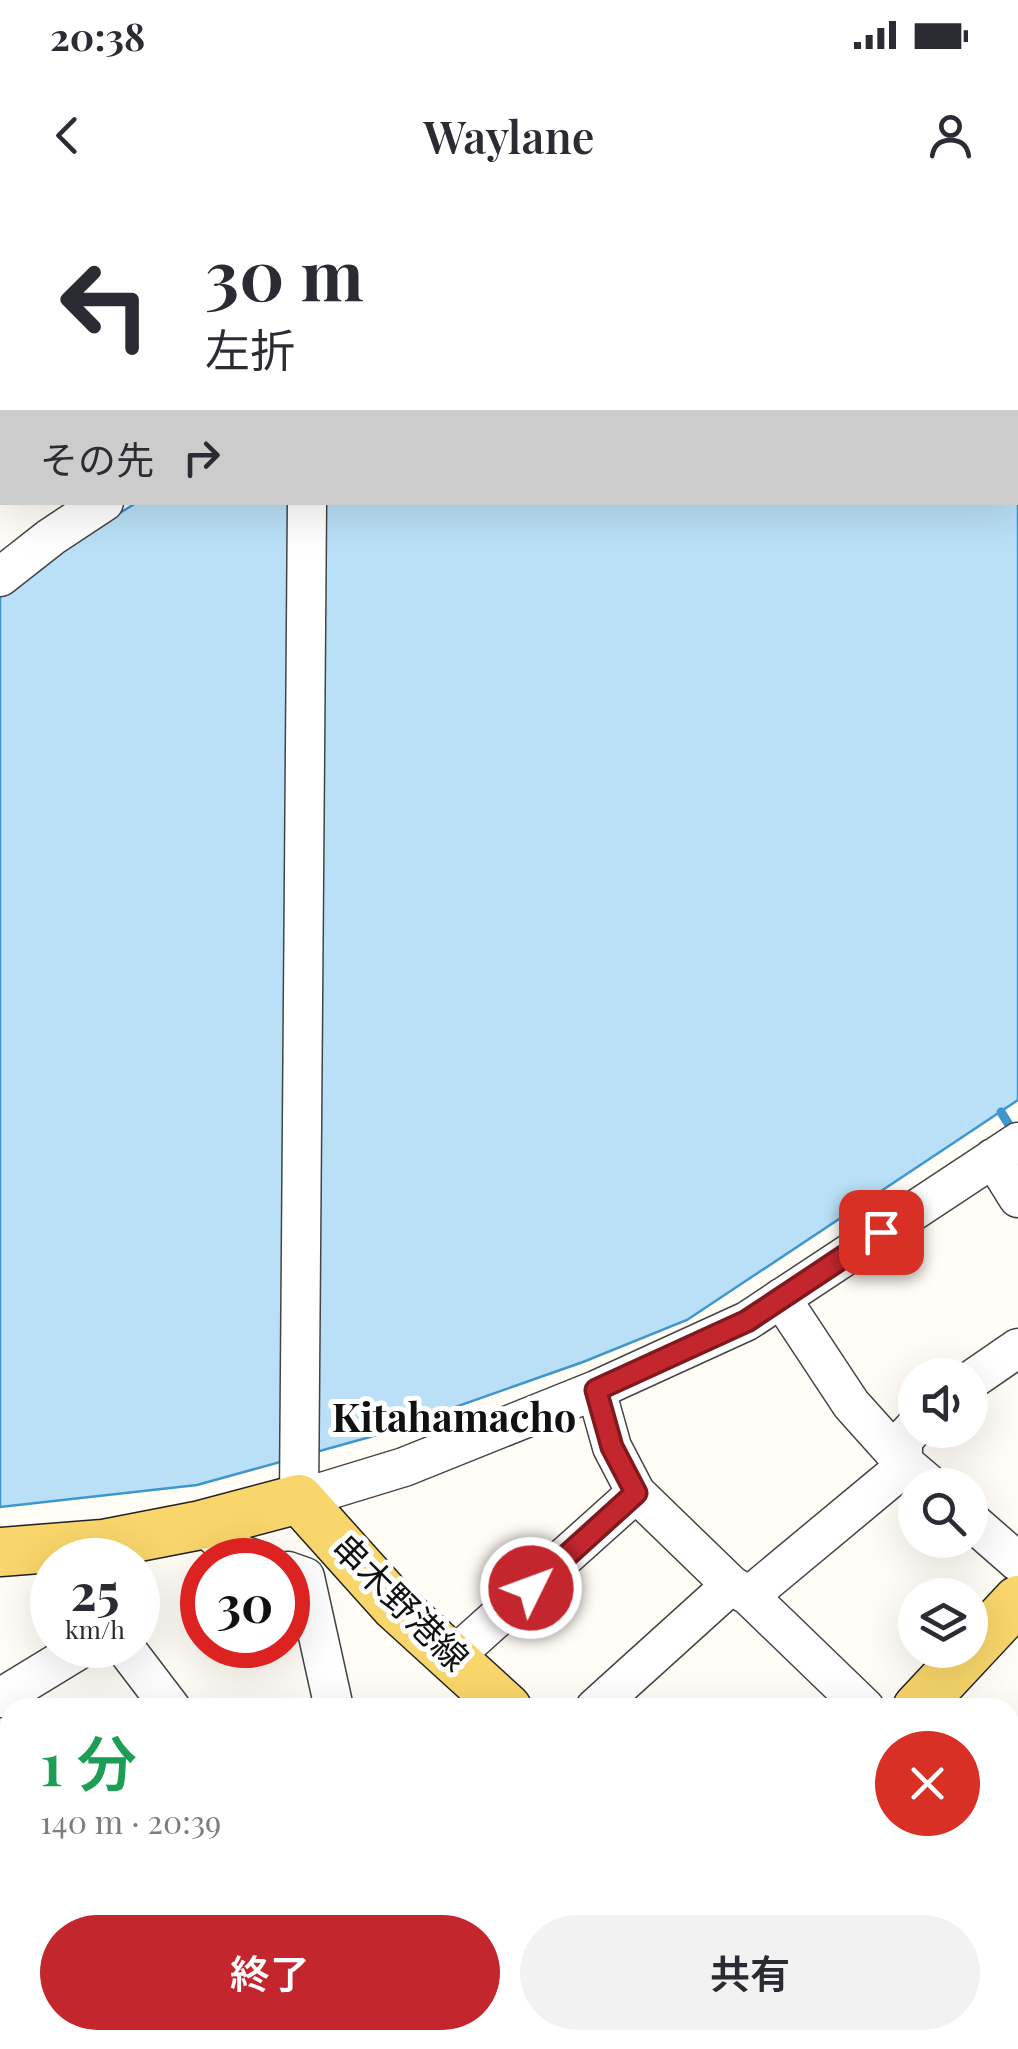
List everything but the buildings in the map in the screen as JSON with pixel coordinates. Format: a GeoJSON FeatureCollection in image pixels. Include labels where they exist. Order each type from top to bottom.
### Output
{"type":"FeatureCollection","features":[{"type":"Feature","properties":{"kind":"main road"},"geometry":{"type":"LineString","coordinates":[[157,1538],[202,1526],[300,1478]]}},
{"type":"Feature","properties":{"kind":"main road","name":"串木野港線"},"geometry":{"type":"LineString","coordinates":[[300,1478],[395,1606],[496,1698]]}},
{"type":"Feature","properties":{"kind":"main road"},"geometry":{"type":"LineString","coordinates":[[0,1552],[30,1552]]}},
{"type":"Feature","properties":{"kind":"main road"},"geometry":{"type":"LineString","coordinates":[[926,1698],[1018,1600]]}},
{"type":"Feature","properties":{"kind":"street"},"geometry":{"type":"LineString","coordinates":[[0,577],[99,505]]}},
{"type":"Feature","properties":{"kind":"street"},"geometry":{"type":"LineString","coordinates":[[308,505],[300,1478],[404,1468],[596,1390],[747,1321],[1005,1150],[1018,1198]]}},
{"type":"Feature","properties":{"kind":"street"},"geometry":{"type":"LineString","coordinates":[[607,1698],[740,1591],[916,1458],[851,1404],[781,1298]]}},
{"type":"Feature","properties":{"kind":"street"},"geometry":{"type":"LineString","coordinates":[[988,1369],[1018,1348]]}},
{"type":"Feature","properties":{"kind":"street"},"geometry":{"type":"LineString","coordinates":[[596,1390],[612,1447],[636,1493],[854,1698]]}},
{"type":"Feature","properties":{"kind":"street"},"geometry":{"type":"LineString","coordinates":[[452,1658],[636,1493]]}},
{"type":"Feature","properties":{"kind":"street"},"geometry":{"type":"LineString","coordinates":[[202,1526],[218,1538]]}},
{"type":"Feature","properties":{"kind":"street"},"geometry":{"type":"LineString","coordinates":[[988,1536],[1018,1562]]}},
{"type":"Feature","properties":{"kind":"street"},"geometry":{"type":"LineString","coordinates":[[310,1603],[332,1698]]}},
{"type":"Feature","properties":{"kind":"street"},"geometry":{"type":"LineString","coordinates":[[0,1698],[49,1668]]}},
{"type":"Feature","properties":{"kind":"street"},"geometry":{"type":"LineString","coordinates":[[141,1668],[163,1698]]}},
{"type":"Feature","properties":{"kind":"water"},"geometry":{"type":"Polygon","coordinates":[[[133,505],[1018,505],[1018,1100],[687,1320],[583,1362],[370,1437],[197,1485],[0,1507],[0,587],[133,505]]]}},
{"type":"Feature","properties":{"kind":"waterway"},"geometry":{"type":"LineString","coordinates":[[1001,1112],[1016,1136]]}},
{"type":"Feature","properties":{"kind":"district","name":"Kitahamacho"},"geometry":{"type":"Point","coordinates":[454,1418]}},
{"type":"Feature","properties":{"kind":"route"},"geometry":{"type":"LineString","coordinates":[[531,1588],[636,1493],[612,1447],[596,1390],[747,1321],[881,1232]]}}]}
